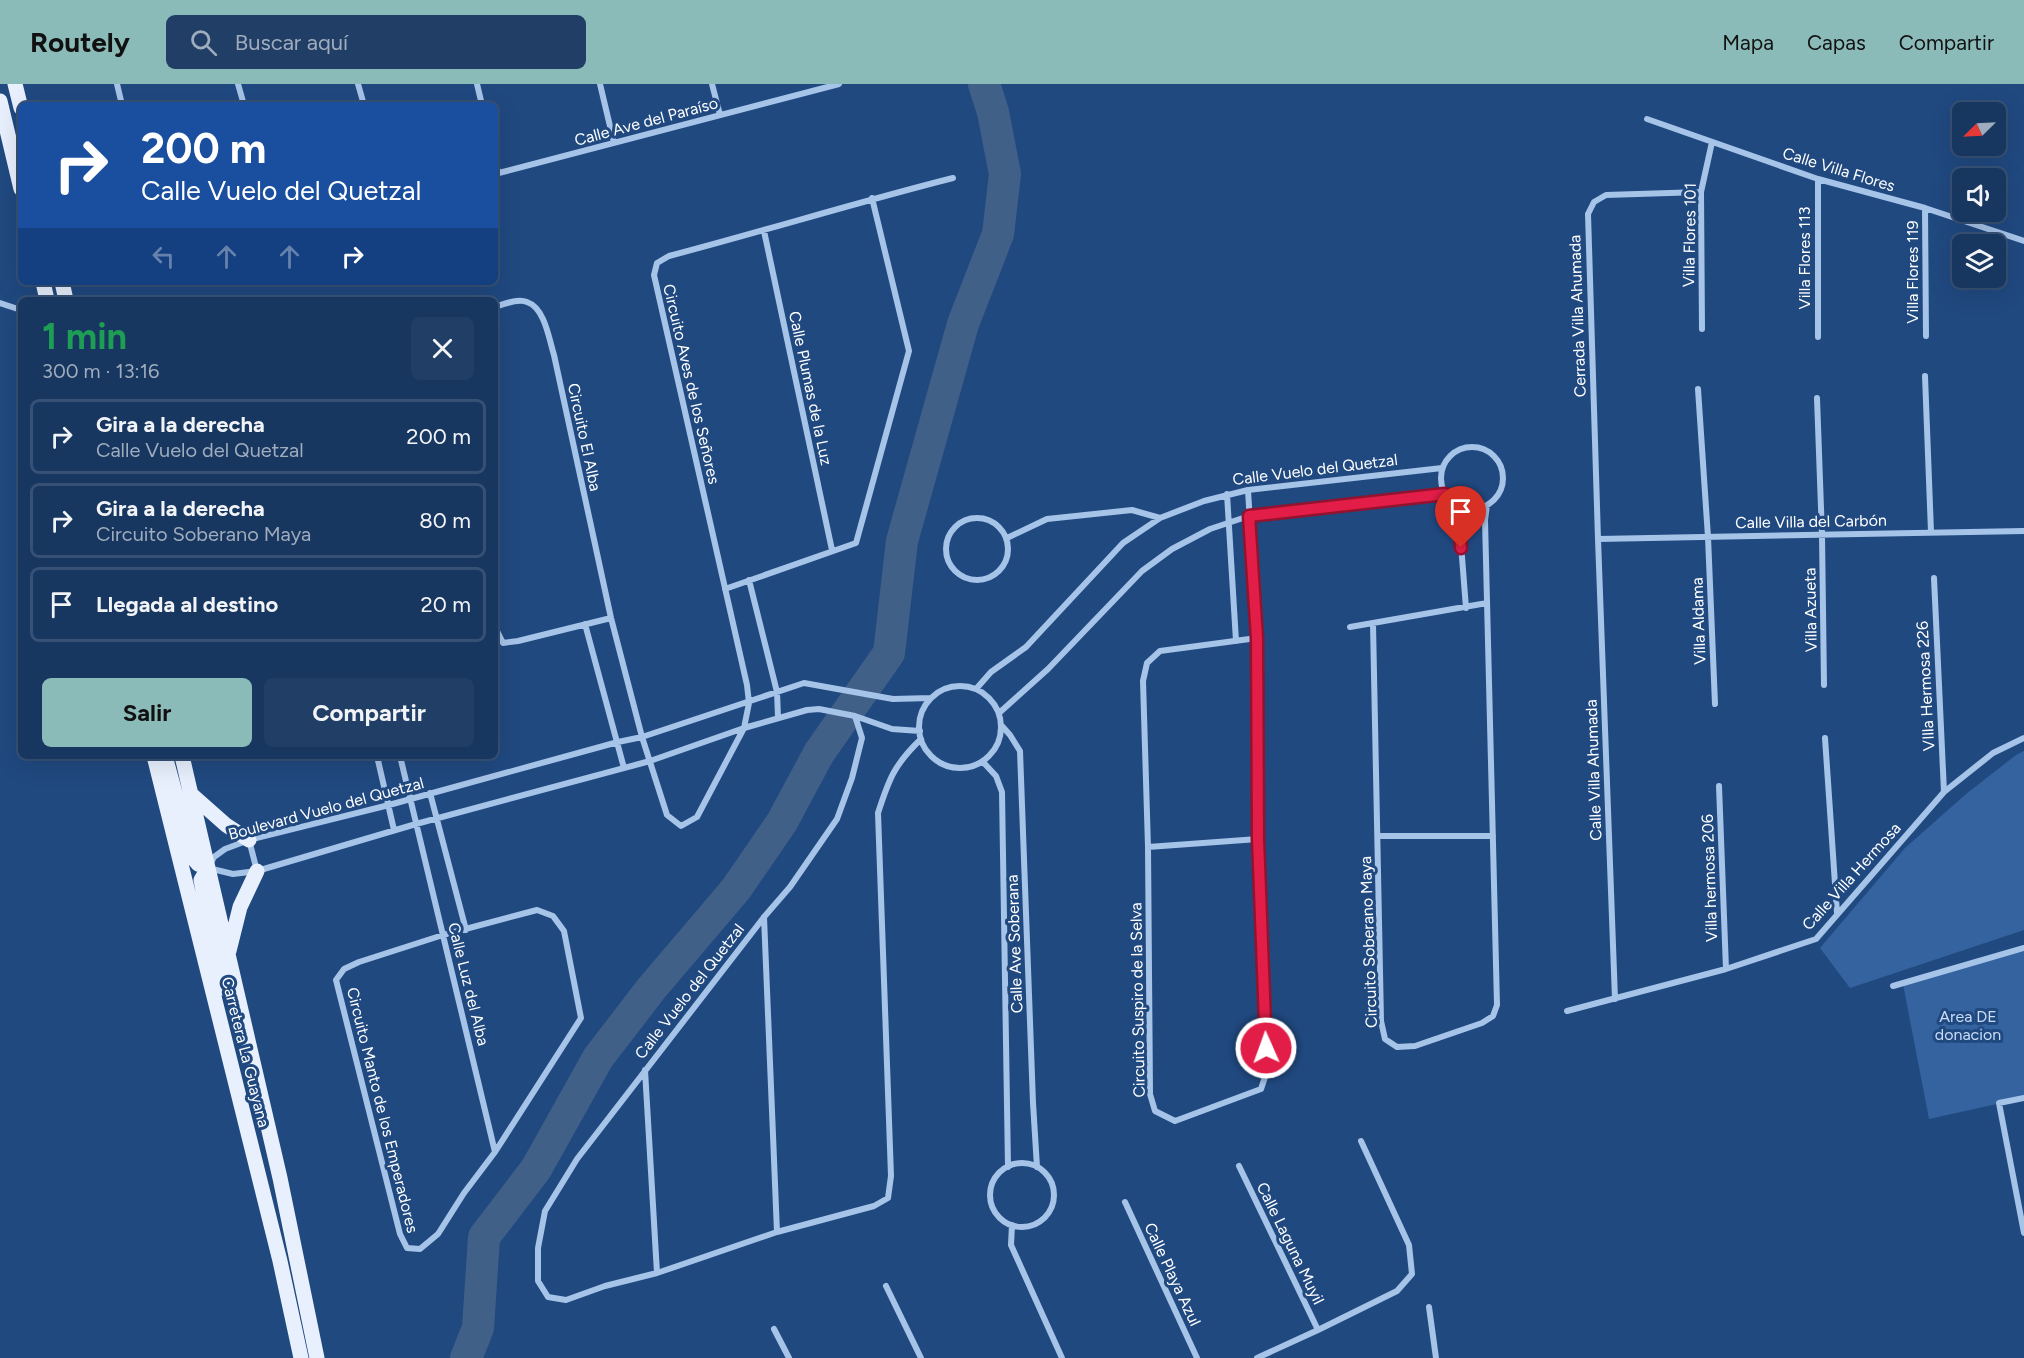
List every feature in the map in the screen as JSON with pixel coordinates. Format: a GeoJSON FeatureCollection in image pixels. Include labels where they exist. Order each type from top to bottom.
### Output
{"type":"FeatureCollection","features":[{"type":"Feature","properties":{"kind":"main road"},"geometry":{"type":"LineString","coordinates":[[15,84],[20,102]]}},
{"type":"Feature","properties":{"kind":"main road"},"geometry":{"type":"LineString","coordinates":[[0,101],[18,176]]}},
{"type":"Feature","properties":{"kind":"main road","name":"Carretera La Guayana"},"geometry":{"type":"LineString","coordinates":[[155,759],[280,1261],[301,1358]]}},
{"type":"Feature","properties":{"kind":"main road"},"geometry":{"type":"LineString","coordinates":[[166,759],[193,858],[198,864],[208,868],[201,880],[228,1019],[226,1047]]}},
{"type":"Feature","properties":{"kind":"main road","name":"Carretera La Guayana"},"geometry":{"type":"LineString","coordinates":[[183,759],[280,1178],[317,1358]]}},
{"type":"Feature","properties":{"kind":"main road"},"geometry":{"type":"LineString","coordinates":[[191,794],[226,825],[249,840]]}},
{"type":"Feature","properties":{"kind":"main road"},"geometry":{"type":"LineString","coordinates":[[228,954],[240,907],[257,871]]}},
{"type":"Feature","properties":{"kind":"street"},"geometry":{"type":"LineString","coordinates":[[117,84],[121,102]]}},
{"type":"Feature","properties":{"kind":"street"},"geometry":{"type":"LineString","coordinates":[[238,84],[243,102]]}},
{"type":"Feature","properties":{"kind":"street"},"geometry":{"type":"LineString","coordinates":[[358,84],[363,102]]}},
{"type":"Feature","properties":{"kind":"street"},"geometry":{"type":"LineString","coordinates":[[477,84],[481,102]]}},
{"type":"Feature","properties":{"kind":"street"},"geometry":{"type":"LineString","coordinates":[[600,84],[614,143]]}},
{"type":"Feature","properties":{"kind":"street"},"geometry":{"type":"LineString","coordinates":[[712,84],[720,115]]}},
{"type":"Feature","properties":{"kind":"street","name":"Calle Ave del Paraíso"},"geometry":{"type":"LineString","coordinates":[[498,173],[839,84]]}},
{"type":"Feature","properties":{"kind":"street","name":"Calle Villa Flores"},"geometry":{"type":"LineString","coordinates":[[1647,119],[1818,179],[1925,208],[2024,241]]}},
{"type":"Feature","properties":{"kind":"street","name":"Villa Flores 101"},"geometry":{"type":"LineString","coordinates":[[1702,329],[1701,192],[1712,142]]}},
{"type":"Feature","properties":{"kind":"street","name":"Circuito Aves de los Señores"},"geometry":{"type":"LineString","coordinates":[[749,703],[747,685],[654,275],[657,263],[669,256],[764,231],[872,198],[953,178]]}},
{"type":"Feature","properties":{"kind":"street","name":"Villa Flores 113"},"geometry":{"type":"LineString","coordinates":[[1818,179],[1818,337]]}},
{"type":"Feature","properties":{"kind":"street","name":"Cerrada Villa Ahumada"},"geometry":{"type":"LineString","coordinates":[[1598,539],[1588,214],[1594,202],[1606,195],[1701,192]]}},
{"type":"Feature","properties":{"kind":"street"},"geometry":{"type":"LineString","coordinates":[[725,589],[856,543],[909,351],[872,198]]}},
{"type":"Feature","properties":{"kind":"street","name":"Villa Flores 119"},"geometry":{"type":"LineString","coordinates":[[1925,208],[1926,336]]}},
{"type":"Feature","properties":{"kind":"street","name":"Calle Plumas de la Luz"},"geometry":{"type":"LineString","coordinates":[[764,231],[832,550]]}},
{"type":"Feature","properties":{"kind":"street","name":"Circuito El Alba"},"geometry":{"type":"LineString","coordinates":[[498,305],[527,301],[537,309],[543,321],[554,355],[610,618],[642,737],[667,815],[681,826],[697,817],[744,728]]}},
{"type":"Feature","properties":{"kind":"street"},"geometry":{"type":"LineString","coordinates":[[0,303],[18,309]]}},
{"type":"Feature","properties":{"kind":"street"},"geometry":{"type":"LineString","coordinates":[[1925,376],[1931,532]]}},
{"type":"Feature","properties":{"kind":"street","name":"Villa Aldama"},"geometry":{"type":"LineString","coordinates":[[1698,389],[1708,537],[1715,704]]}},
{"type":"Feature","properties":{"kind":"street","name":"Villa Azueta"},"geometry":{"type":"LineString","coordinates":[[1816,398],[1822,535],[1824,685]]}},
{"type":"Feature","properties":{"kind":"street"},"geometry":{"type":"LineString","coordinates":[[1470,447],[1479,448],[1494,458],[1502,474],[1499,492],[1487,505],[1468,509],[1458,506],[1445,494],[1441,477],[1442,468],[1453,454],[1470,447]]}},
{"type":"Feature","properties":{"kind":"street","name":"Calle Vuelo del Quetzal"},"geometry":{"type":"LineString","coordinates":[[976,689],[991,672],[1026,647],[1123,543],[1160,518],[1227,494],[1248,490],[1442,468]]}},
{"type":"Feature","properties":{"kind":"street","name":"Circuito Suspiro de la Selva"},"geometry":{"type":"LineString","coordinates":[[1248,490],[1257,638],[1258,839],[1267,1071],[1261,1089],[1175,1121],[1155,1111],[1150,1094],[1148,847],[1143,681],[1147,663],[1160,651],[1257,638]]}},
{"type":"Feature","properties":{"kind":"street"},"geometry":{"type":"LineString","coordinates":[[1227,494],[1236,641]]}},
{"type":"Feature","properties":{"kind":"street"},"geometry":{"type":"LineString","coordinates":[[999,714],[1048,669],[1142,571],[1172,549],[1210,529],[1249,516],[1445,494]]}},
{"type":"Feature","properties":{"kind":"street","name":"Circuito Soberano Maya"},"geometry":{"type":"LineString","coordinates":[[1373,624],[1381,1022],[1385,1039],[1397,1047],[1415,1046],[1482,1023],[1493,1016],[1497,1005],[1485,520],[1487,505]]}},
{"type":"Feature","properties":{"kind":"street"},"geometry":{"type":"LineString","coordinates":[[1458,506],[1466,608]]}},
{"type":"Feature","properties":{"kind":"street"},"geometry":{"type":"LineString","coordinates":[[1007,538],[1047,519],[1132,510],[1160,518]]}},
{"type":"Feature","properties":{"kind":"street"},"geometry":{"type":"LineString","coordinates":[[969,519],[986,519],[996,524],[1007,538],[1009,549],[1004,567],[996,575],[986,580],[962,577],[949,563],[946,552],[951,531],[969,519]]}},
{"type":"Feature","properties":{"kind":"street","name":"Calle Villa del Carbón"},"geometry":{"type":"LineString","coordinates":[[1598,539],[2024,531]]}},
{"type":"Feature","properties":{"kind":"street","name":"Calle Villa Ahumada"},"geometry":{"type":"LineString","coordinates":[[1598,539],[1615,999]]}},
{"type":"Feature","properties":{"kind":"street","name":"VIlla Hermosa 226"},"geometry":{"type":"LineString","coordinates":[[1934,578],[1944,792]]}},
{"type":"Feature","properties":{"kind":"street"},"geometry":{"type":"LineString","coordinates":[[749,580],[777,692],[778,717]]}},
{"type":"Feature","properties":{"kind":"street"},"geometry":{"type":"LineString","coordinates":[[1350,627],[1487,603]]}},
{"type":"Feature","properties":{"kind":"street"},"geometry":{"type":"LineString","coordinates":[[498,633],[503,643],[610,618]]}},
{"type":"Feature","properties":{"kind":"street"},"geometry":{"type":"LineString","coordinates":[[585,624],[624,768]]}},
{"type":"Feature","properties":{"kind":"street","name":"Boulevard Vuelo del Quetzal"},"geometry":{"type":"LineString","coordinates":[[208,868],[214,857],[225,849],[249,840],[642,737],[804,683],[893,699],[931,698]]}},
{"type":"Feature","properties":{"kind":"street"},"geometry":{"type":"LineString","coordinates":[[958,686],[976,689],[988,697],[999,714],[1002,726],[999,741],[993,752],[983,762],[959,768],[945,765],[934,758],[921,735],[920,724],[923,710],[931,698],[945,689],[958,686]]}},
{"type":"Feature","properties":{"kind":"street"},"geometry":{"type":"LineString","coordinates":[[744,728],[749,703]]}},
{"type":"Feature","properties":{"kind":"street"},"geometry":{"type":"LineString","coordinates":[[208,868],[233,874],[257,871],[394,830],[651,761],[778,717],[819,709],[855,716],[892,729],[921,735]]}},
{"type":"Feature","properties":{"kind":"street","name":"Calle Vuelo del Quetzal"},"geometry":{"type":"LineString","coordinates":[[657,1273],[605,1286],[566,1300],[548,1297],[538,1281],[538,1248],[545,1211],[577,1159],[764,917],[790,887],[837,819],[852,778],[862,738],[855,716]]}},
{"type":"Feature","properties":{"kind":"street","name":"Calle Ave Soberana"},"geometry":{"type":"LineString","coordinates":[[1002,726],[1020,752],[1037,1167]]}},
{"type":"Feature","properties":{"kind":"street"},"geometry":{"type":"LineString","coordinates":[[645,1070],[657,1273],[777,1232],[874,1206],[888,1198],[891,1176],[878,813],[889,779],[904,755],[921,735]]}},
{"type":"Feature","properties":{"kind":"street"},"geometry":{"type":"LineString","coordinates":[[1825,738],[1838,913]]}},
{"type":"Feature","properties":{"kind":"street","name":"Calle Villa Hermosa"},"geometry":{"type":"LineString","coordinates":[[1567,1011],[1726,969],[1816,939],[1944,792],[1994,753],[2024,738]]}},
{"type":"Feature","properties":{"kind":"street"},"geometry":{"type":"LineString","coordinates":[[378,759],[394,830]]}},
{"type":"Feature","properties":{"kind":"street","name":"Calle Luz del Alba"},"geometry":{"type":"LineString","coordinates":[[401,759],[495,1152]]}},
{"type":"Feature","properties":{"kind":"street","name":"Calle Ave Soberana"},"geometry":{"type":"LineString","coordinates":[[983,762],[996,776],[1002,792],[1008,1167]]}},
{"type":"Feature","properties":{"kind":"street","name":"Villa hermosa 206"},"geometry":{"type":"LineString","coordinates":[[1719,786],[1726,969]]}},
{"type":"Feature","properties":{"kind":"street","name":"Calle Luz del Alba"},"geometry":{"type":"LineString","coordinates":[[430,794],[466,930]]}},
{"type":"Feature","properties":{"kind":"street","name":"Circuito Soberano Maya"},"geometry":{"type":"LineString","coordinates":[[1378,836],[1494,836]]}},
{"type":"Feature","properties":{"kind":"street"},"geometry":{"type":"LineString","coordinates":[[1148,847],[1258,839]]}},
{"type":"Feature","properties":{"kind":"street"},"geometry":{"type":"LineString","coordinates":[[249,840],[257,871]]}},
{"type":"Feature","properties":{"kind":"street","name":"Circuito Manto de los Emperadores"},"geometry":{"type":"LineString","coordinates":[[537,910],[553,916],[564,931],[582,1018],[495,1152],[464,1193],[438,1234],[420,1249],[407,1248],[400,1234],[336,980],[344,969],[443,935],[466,930],[537,910]]}},
{"type":"Feature","properties":{"kind":"street"},"geometry":{"type":"LineString","coordinates":[[764,917],[777,1232]]}},
{"type":"Feature","properties":{"kind":"street"},"geometry":{"type":"LineString","coordinates":[[1893,986],[2024,948]]}},
{"type":"Feature","properties":{"kind":"street"},"geometry":{"type":"LineString","coordinates":[[2024,1098],[1998,1103],[2024,1233]]}},
{"type":"Feature","properties":{"kind":"street"},"geometry":{"type":"LineString","coordinates":[[1257,1358],[1397,1291],[1412,1274],[1409,1245],[1361,1141]]}},
{"type":"Feature","properties":{"kind":"street"},"geometry":{"type":"LineString","coordinates":[[1023,1163],[1037,1167],[1047,1174],[1053,1185],[1052,1208],[1045,1218],[1024,1227],[1002,1220],[995,1212],[991,1200],[992,1187],[997,1176],[1008,1167],[1023,1163]]}},
{"type":"Feature","properties":{"kind":"street","name":"Calle Laguna Muyil"},"geometry":{"type":"LineString","coordinates":[[1239,1166],[1318,1330]]}},
{"type":"Feature","properties":{"kind":"street","name":"Calle Playa Azul"},"geometry":{"type":"LineString","coordinates":[[1125,1202],[1197,1358]]}},
{"type":"Feature","properties":{"kind":"street"},"geometry":{"type":"LineString","coordinates":[[1012,1225],[1011,1245],[1062,1358]]}},
{"type":"Feature","properties":{"kind":"street"},"geometry":{"type":"LineString","coordinates":[[886,1286],[921,1358]]}},
{"type":"Feature","properties":{"kind":"street"},"geometry":{"type":"LineString","coordinates":[[1429,1306],[1436,1358]]}},
{"type":"Feature","properties":{"kind":"street"},"geometry":{"type":"LineString","coordinates":[[774,1329],[789,1358]]}},
{"type":"Feature","properties":{"kind":"green space"},"geometry":{"type":"Polygon","coordinates":[[[2024,751],[2024,930],[1850,988],[1820,948],[1905,848],[1966,794],[2024,751]]]}},
{"type":"Feature","properties":{"kind":"green space","name":"Area DE donacion"},"geometry":{"type":"Polygon","coordinates":[[[2024,951],[2024,1098],[1929,1119],[1903,984],[2024,951]]]}},
{"type":"Feature","properties":{"kind":"waterway"},"geometry":{"type":"LineString","coordinates":[[466,1358],[478,1328],[484,1237],[536,1169],[598,1058],[651,989],[736,889],[782,822],[819,753],[889,653],[902,541],[963,324],[998,234],[1005,174],[993,112],[984,84]]}},
{"type":"Feature","properties":{"kind":"route"},"geometry":{"type":"LineString","coordinates":[[1266,1048],[1258,839],[1257,638],[1249,516],[1445,494],[1458,506],[1461,548]]}}]}
